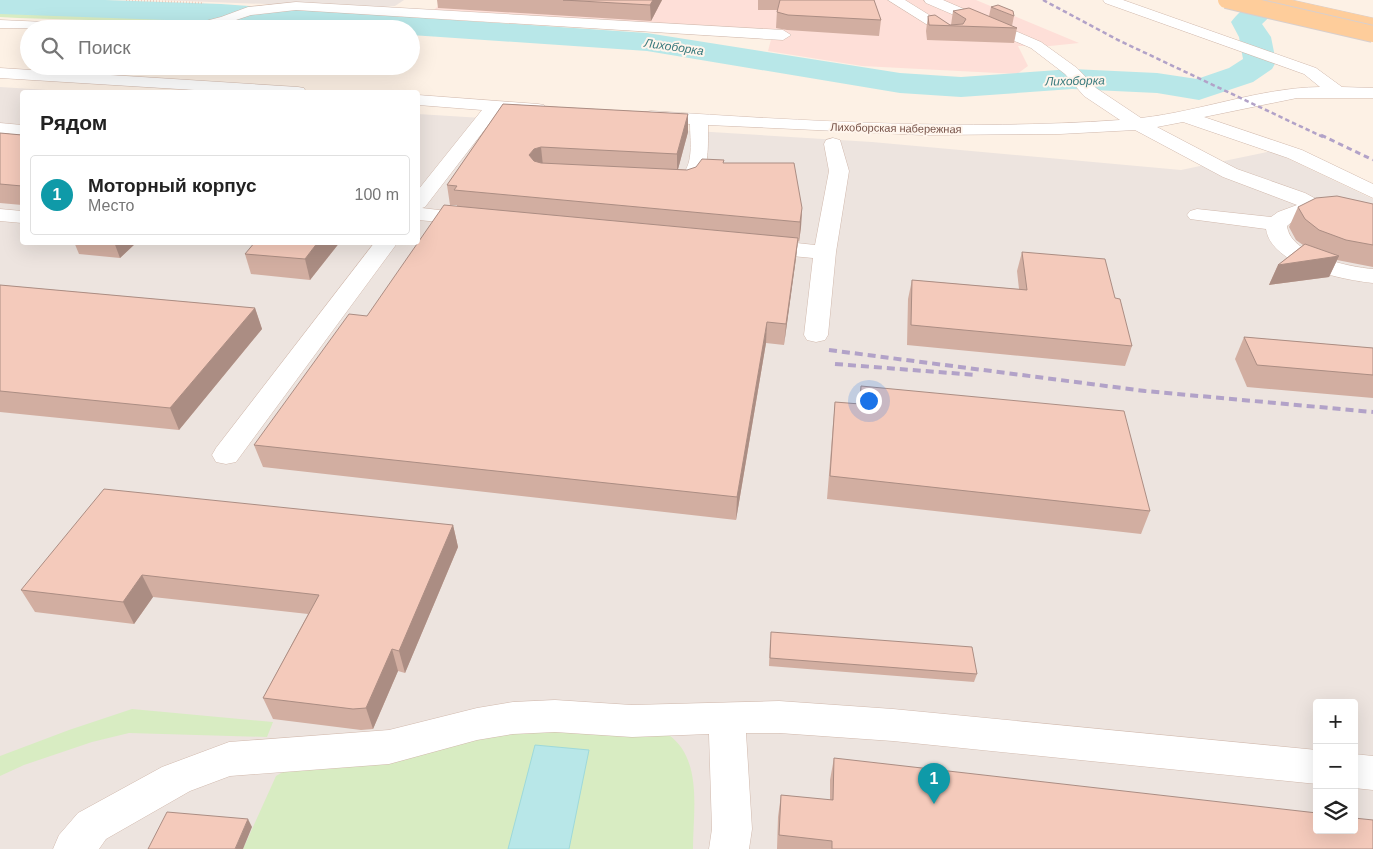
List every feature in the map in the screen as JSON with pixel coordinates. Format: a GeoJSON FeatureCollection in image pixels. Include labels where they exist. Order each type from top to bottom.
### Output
{"type":"FeatureCollection","features":[{"type":"Feature","properties":{"kind":"main road"},"geometry":{"type":"LineString","coordinates":[[1226,0],[1373,34]]}},
{"type":"Feature","properties":{"kind":"main road"},"geometry":{"type":"LineString","coordinates":[[1272,0],[1373,22]]}},
{"type":"Feature","properties":{"kind":"main road"},"geometry":{"type":"LineString","coordinates":[[1330,0],[1373,9]]}},
{"type":"Feature","properties":{"kind":"street"},"geometry":{"type":"LineString","coordinates":[[397,12],[420,0]]}},
{"type":"Feature","properties":{"kind":"street"},"geometry":{"type":"LineString","coordinates":[[895,0],[954,35]]}},
{"type":"Feature","properties":{"kind":"street"},"geometry":{"type":"LineString","coordinates":[[930,0],[1036,45],[1071,71],[1090,92],[1138,124],[1230,173],[1298,197],[1318,208]]}},
{"type":"Feature","properties":{"kind":"street"},"geometry":{"type":"LineString","coordinates":[[1110,0],[1246,50],[1279,59],[1310,71],[1337,92]]}},
{"type":"Feature","properties":{"kind":"street"},"geometry":{"type":"LineString","coordinates":[[226,20],[248,11],[296,6],[782,35]]}},
{"type":"Feature","properties":{"kind":"street"},"geometry":{"type":"LineString","coordinates":[[0,24],[20,25]]}},
{"type":"Feature","properties":{"kind":"street"},"geometry":{"type":"LineString","coordinates":[[0,73],[20,74]]}},
{"type":"Feature","properties":{"kind":"street"},"geometry":{"type":"LineString","coordinates":[[31,75],[267,90]]}},
{"type":"Feature","properties":{"kind":"street","name":"Лихоборская набережная"},"geometry":{"type":"LineString","coordinates":[[630,115],[831,127],[956,130],[1138,124],[1186,117],[1288,94],[1373,93]]}},
{"type":"Feature","properties":{"kind":"street"},"geometry":{"type":"LineString","coordinates":[[420,100],[551,110]]}},
{"type":"Feature","properties":{"kind":"street"},"geometry":{"type":"LineString","coordinates":[[420,200],[494,106]]}},
{"type":"Feature","properties":{"kind":"street"},"geometry":{"type":"LineString","coordinates":[[1186,117],[1294,154],[1373,192]]}},
{"type":"Feature","properties":{"kind":"street"},"geometry":{"type":"LineString","coordinates":[[652,180],[686,181],[693,175],[699,164],[699,120]]}},
{"type":"Feature","properties":{"kind":"street"},"geometry":{"type":"LineString","coordinates":[[0,128],[20,130]]}},
{"type":"Feature","properties":{"kind":"street"},"geometry":{"type":"LineString","coordinates":[[816,335],[825,252],[839,171],[833,144]]}},
{"type":"Feature","properties":{"kind":"street"},"geometry":{"type":"LineString","coordinates":[[1276,224],[1284,215],[1318,208],[1344,210],[1373,218]]}},
{"type":"Feature","properties":{"kind":"street"},"geometry":{"type":"LineString","coordinates":[[0,214],[20,217]]}},
{"type":"Feature","properties":{"kind":"street"},"geometry":{"type":"LineString","coordinates":[[420,214],[497,222]]}},
{"type":"Feature","properties":{"kind":"street"},"geometry":{"type":"LineString","coordinates":[[1197,215],[1276,224]]}},
{"type":"Feature","properties":{"kind":"street"},"geometry":{"type":"LineString","coordinates":[[1276,224],[1278,235],[1289,248],[1310,260],[1336,270],[1373,276]]}},
{"type":"Feature","properties":{"kind":"street"},"geometry":{"type":"LineString","coordinates":[[735,244],[825,252]]}},
{"type":"Feature","properties":{"kind":"street"},"geometry":{"type":"LineString","coordinates":[[226,454],[385,245]]}},
{"type":"Feature","properties":{"kind":"street"},"geometry":{"type":"LineString","coordinates":[[73,849],[92,826],[176,779],[229,760],[389,747],[477,724],[513,718],[555,716],[632,721],[779,717],[893,725],[1313,767]]}},
{"type":"Feature","properties":{"kind":"street"},"geometry":{"type":"LineString","coordinates":[[728,717],[732,829],[729,849]]}},
{"type":"Feature","properties":{"kind":"street"},"geometry":{"type":"LineString","coordinates":[[1358,771],[1373,773]]}},
{"type":"Feature","properties":{"kind":"path"},"geometry":{"type":"LineString","coordinates":[[126,0],[204,3]]}},
{"type":"Feature","properties":{"kind":"shaded area"},"geometry":{"type":"Polygon","coordinates":[[[159,0],[404,0],[395,6],[373,8],[159,0]]]}},
{"type":"Feature","properties":{"kind":"shaded area"},"geometry":{"type":"Polygon","coordinates":[[[444,0],[976,0],[1079,43],[1050,46],[1018,46],[1028,66],[1017,74],[862,66],[768,51],[773,32],[432,12],[444,0]]]}},
{"type":"Feature","properties":{"kind":"shaded area"},"geometry":{"type":"Polygon","coordinates":[[[0,87],[48,90],[20,90],[20,245],[420,245],[420,114],[872,142],[1181,170],[1272,151],[1373,199],[1373,849],[0,849],[0,87]]]}},
{"type":"Feature","properties":{"kind":"green space"},"geometry":{"type":"Polygon","coordinates":[[[0,0],[69,0],[218,7],[221,9],[212,17],[204,20],[89,20],[0,17],[0,0]]]}},
{"type":"Feature","properties":{"kind":"green space"},"geometry":{"type":"Polygon","coordinates":[[[132,709],[273,722],[267,737],[129,733],[92,742],[24,765],[0,776],[0,756],[132,709]]]}},
{"type":"Feature","properties":{"kind":"green space"},"geometry":{"type":"Polygon","coordinates":[[[524,728],[669,735],[680,746],[692,772],[694,788],[693,849],[243,849],[276,776],[295,765],[524,728]]]}},
{"type":"Feature","properties":{"kind":"water"},"geometry":{"type":"Polygon","coordinates":[[[535,745],[589,750],[569,849],[508,849],[535,745]]]}},
{"type":"Feature","properties":{"kind":"building"},"geometry":{"type":"Polygon","coordinates":[[[563,0],[653,0],[650,5],[563,0]]]}},
{"type":"Feature","properties":{"kind":"building"},"geometry":{"type":"Polygon","coordinates":[[[780,0],[874,0],[881,20],[788,15],[777,12],[780,0]]]}},
{"type":"Feature","properties":{"kind":"building"},"geometry":{"type":"Polygon","coordinates":[[[998,5],[1013,11],[1014,16],[991,7],[998,5]]]}},
{"type":"Feature","properties":{"kind":"building"},"geometry":{"type":"Polygon","coordinates":[[[969,8],[1017,28],[929,25],[928,16],[935,15],[950,25],[963,24],[966,19],[953,11],[969,8]]]}},
{"type":"Feature","properties":{"kind":"building"},"geometry":{"type":"Polygon","coordinates":[[[503,104],[688,114],[677,154],[541,147],[534,149],[529,155],[534,161],[541,163],[687,170],[696,167],[702,159],[724,160],[723,163],[794,163],[802,208],[800,222],[454,190],[457,186],[447,185],[503,104]]]}},
{"type":"Feature","properties":{"kind":"building"},"geometry":{"type":"Polygon","coordinates":[[[0,133],[20,135],[20,186],[0,184],[0,133]]]}},
{"type":"Feature","properties":{"kind":"building"},"geometry":{"type":"Polygon","coordinates":[[[1337,196],[1373,204],[1373,245],[1346,240],[1319,230],[1305,219],[1298,207],[1316,198],[1337,196]]]}},
{"type":"Feature","properties":{"kind":"building"},"geometry":{"type":"Polygon","coordinates":[[[444,205],[798,238],[786,324],[767,322],[737,497],[254,445],[349,314],[367,316],[416,245],[420,245],[420,240],[444,205]]]}},
{"type":"Feature","properties":{"kind":"building"},"geometry":{"type":"Polygon","coordinates":[[[1305,244],[1339,256],[1278,265],[1305,244]]]}},
{"type":"Feature","properties":{"kind":"building"},"geometry":{"type":"Polygon","coordinates":[[[252,245],[316,245],[305,259],[245,254],[252,245]]]}},
{"type":"Feature","properties":{"kind":"building"},"geometry":{"type":"Polygon","coordinates":[[[1022,252],[1105,259],[1115,298],[1120,299],[1132,346],[911,325],[912,280],[1027,290],[1022,252]]]}},
{"type":"Feature","properties":{"kind":"building"},"geometry":{"type":"Polygon","coordinates":[[[0,285],[255,308],[170,408],[0,391],[0,285]]]}},
{"type":"Feature","properties":{"kind":"building"},"geometry":{"type":"Polygon","coordinates":[[[1244,337],[1373,348],[1373,375],[1257,365],[1244,337]]]}},
{"type":"Feature","properties":{"kind":"building"},"geometry":{"type":"Polygon","coordinates":[[[861,386],[1124,411],[1150,511],[830,476],[835,402],[860,404],[861,386]]]}},
{"type":"Feature","properties":{"kind":"building"},"geometry":{"type":"Polygon","coordinates":[[[104,489],[453,525],[399,651],[392,649],[366,708],[353,709],[263,698],[319,595],[142,575],[123,602],[21,590],[104,489]]]}},
{"type":"Feature","properties":{"kind":"building"},"geometry":{"type":"Polygon","coordinates":[[[771,632],[972,647],[977,674],[770,658],[771,632]]]}},
{"type":"Feature","properties":{"kind":"building"},"geometry":{"type":"Polygon","coordinates":[[[834,758],[1313,813],[1313,834],[1358,834],[1358,818],[1373,820],[1373,849],[832,849],[832,841],[779,835],[781,795],[833,800],[834,758]]]}},
{"type":"Feature","properties":{"kind":"building"},"geometry":{"type":"Polygon","coordinates":[[[167,812],[248,819],[235,849],[148,849],[167,812]]]}},
{"type":"Feature","properties":{"kind":"waterway","name":"Лихоборка"},"geometry":{"type":"LineString","coordinates":[[420,27],[647,42],[900,83],[983,87],[1072,79],[1157,83],[1199,90],[1241,75],[1260,62],[1255,37],[1246,22],[1273,0]]}},
{"type":"Feature","properties":{"kind":"waterway","name":"Лихоборка"},"geometry":{"type":"LineString","coordinates":[[0,5],[221,13],[324,20]]}},
{"type":"Feature","properties":{"kind":"railway"},"geometry":{"type":"LineString","coordinates":[[1043,0],[1118,40],[1323,137]]}},
{"type":"Feature","properties":{"kind":"railway"},"geometry":{"type":"LineString","coordinates":[[1321,135],[1373,160]]}},
{"type":"Feature","properties":{"kind":"railway"},"geometry":{"type":"LineString","coordinates":[[829,350],[1145,391],[1373,412]]}},
{"type":"Feature","properties":{"kind":"railway"},"geometry":{"type":"LineString","coordinates":[[835,364],[977,375]]}},
{"type":"Feature","properties":{"kind":"place","name":"Моторный корпус"},"geometry":{"type":"Point","coordinates":[934,804]}}]}
